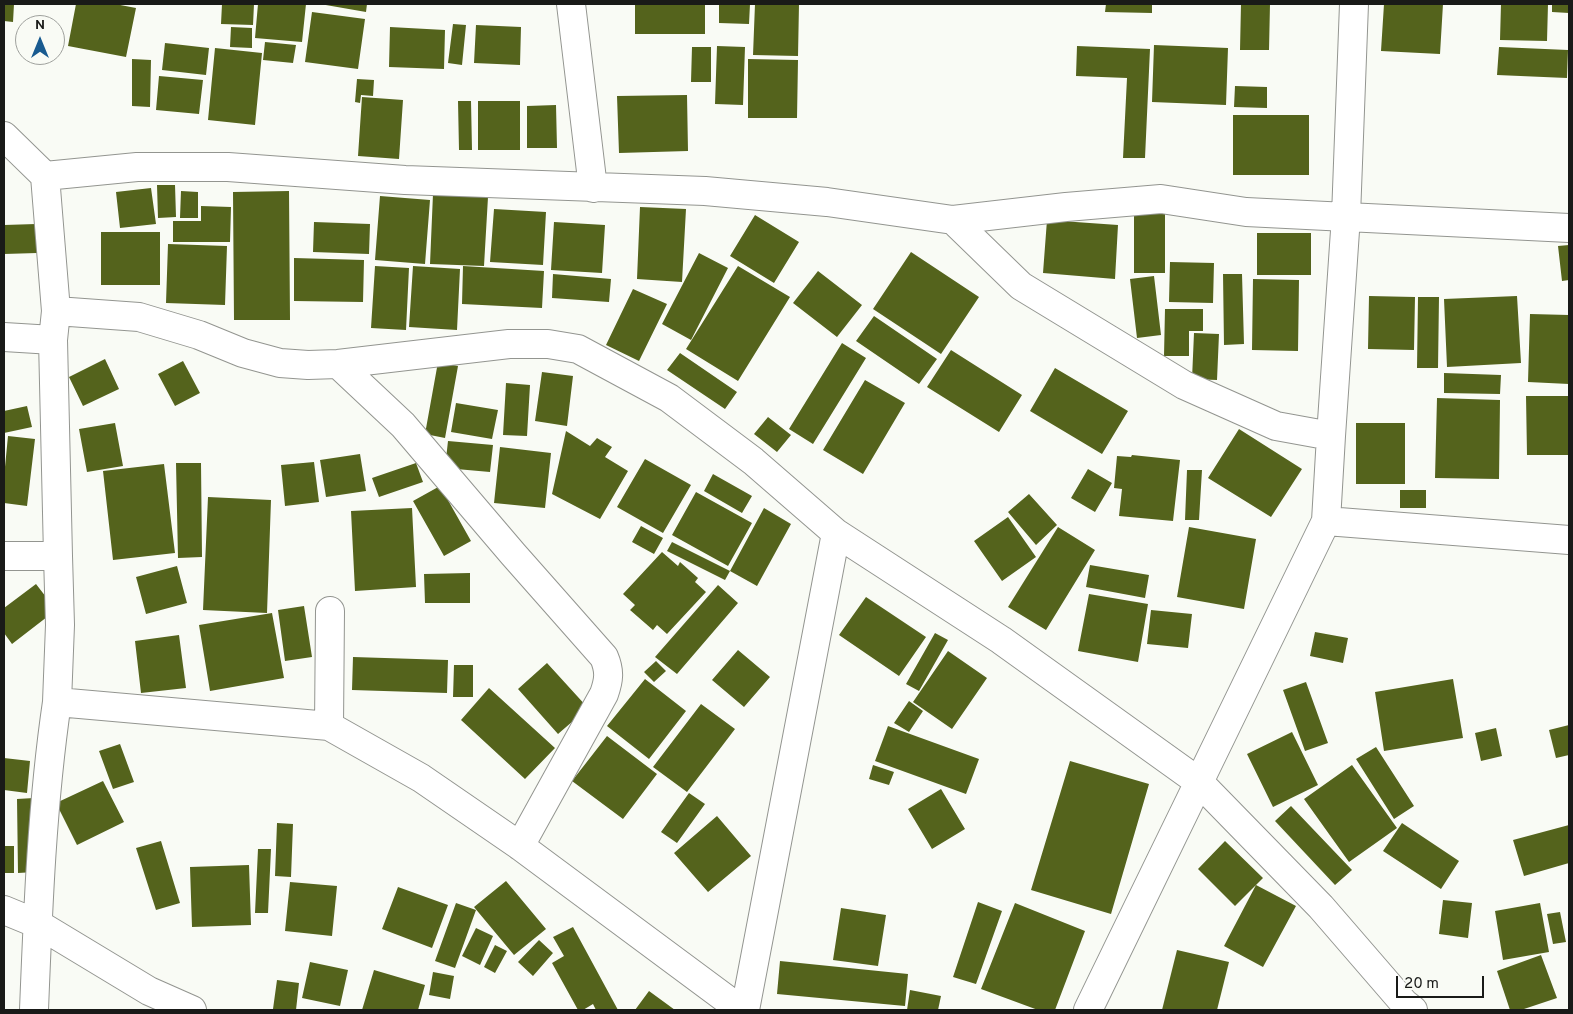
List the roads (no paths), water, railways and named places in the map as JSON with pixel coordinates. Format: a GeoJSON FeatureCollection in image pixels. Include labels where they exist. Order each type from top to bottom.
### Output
{"type":"FeatureCollection","features":[{"type":"Feature","properties":{"kind":"street"},"geometry":{"type":"LineString","coordinates":[[571,4],[593,188]]}},
{"type":"Feature","properties":{"kind":"street"},"geometry":{"type":"LineString","coordinates":[[1088,1010],[1326,522],[1346,216],[1354,4]]}},
{"type":"Feature","properties":{"kind":"street"},"geometry":{"type":"LineString","coordinates":[[4,136],[45,176],[56,311],[53,340],[60,625],[57,702],[51,748],[38,924],[34,1010]]}},
{"type":"Feature","properties":{"kind":"street"},"geometry":{"type":"LineString","coordinates":[[45,176],[137,167],[228,167],[405,180],[705,192],[827,202],[952,220],[1066,207],[1161,199],[1246,212],[1569,228]]}},
{"type":"Feature","properties":{"kind":"street"},"geometry":{"type":"LineString","coordinates":[[952,220],[1020,286],[1184,385],[1276,426],[1331,436]]}},
{"type":"Feature","properties":{"kind":"street"},"geometry":{"type":"LineString","coordinates":[[56,311],[139,318],[199,335],[243,353],[280,363],[308,365],[338,364],[509,344],[548,344],[578,349],[669,398],[753,461],[836,532],[1001,640],[1198,782],[1320,907],[1404,1004],[1414,1010]]}},
{"type":"Feature","properties":{"kind":"street"},"geometry":{"type":"LineString","coordinates":[[4,337],[53,340]]}},
{"type":"Feature","properties":{"kind":"street"},"geometry":{"type":"LineString","coordinates":[[338,364],[403,425],[604,657],[609,668],[609,680],[604,694],[520,846]]}},
{"type":"Feature","properties":{"kind":"street"},"geometry":{"type":"LineString","coordinates":[[1326,522],[1569,540]]}},
{"type":"Feature","properties":{"kind":"street"},"geometry":{"type":"LineString","coordinates":[[745,1010],[836,532]]}},
{"type":"Feature","properties":{"kind":"street"},"geometry":{"type":"LineString","coordinates":[[4,556],[58,556]]}},
{"type":"Feature","properties":{"kind":"street"},"geometry":{"type":"LineString","coordinates":[[329,726],[330,611]]}},
{"type":"Feature","properties":{"kind":"street"},"geometry":{"type":"LineString","coordinates":[[57,702],[329,726],[420,778],[520,846],[741,1010]]}},
{"type":"Feature","properties":{"kind":"street"},"geometry":{"type":"LineString","coordinates":[[4,910],[38,924],[150,992],[192,1010]]}}]}
